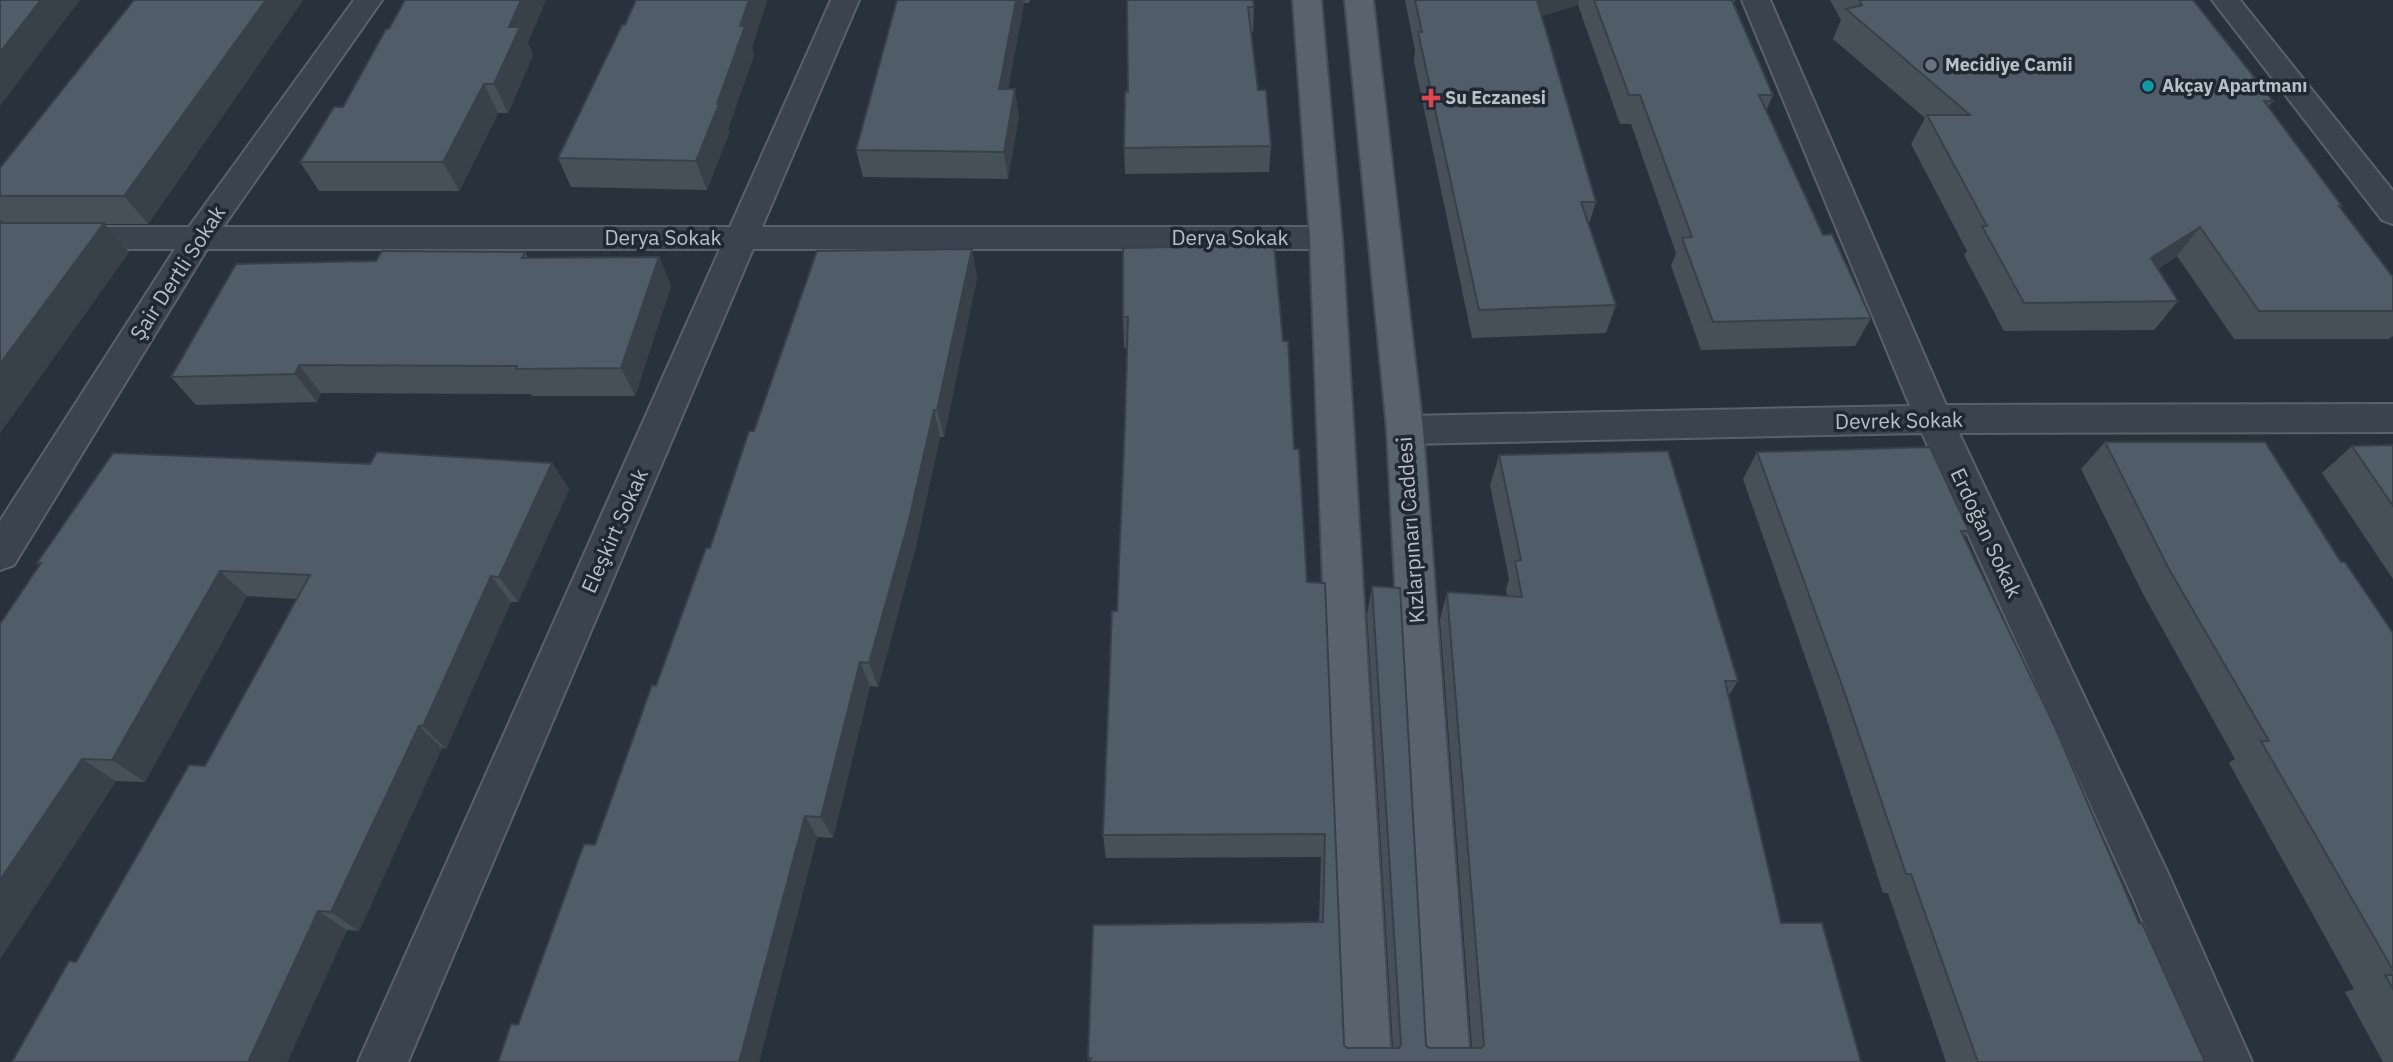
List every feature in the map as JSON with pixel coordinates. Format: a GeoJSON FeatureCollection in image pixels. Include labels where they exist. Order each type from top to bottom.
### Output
{"type":"FeatureCollection","features":[{"type":"Feature","properties":{"kind":"main road"},"geometry":{"type":"LineString","coordinates":[[1307,0],[1326,238],[1366,1062]]}},
{"type":"Feature","properties":{"kind":"main road","name":"Kızlarpınarı Caddesi"},"geometry":{"type":"LineString","coordinates":[[1359,0],[1405,430],[1445,1062]]}},
{"type":"Feature","properties":{"kind":"street","name":"Şair Dertli Sokak"},"geometry":{"type":"LineString","coordinates":[[0,554],[198,238],[368,0]]}},
{"type":"Feature","properties":{"kind":"street","name":"Eleşkirt Sokak"},"geometry":{"type":"LineString","coordinates":[[383,1062],[845,0]]}},
{"type":"Feature","properties":{"kind":"street","name":"Erdoğan Sokak"},"geometry":{"type":"LineString","coordinates":[[1756,0],[1934,419],[2150,885],[2227,1062]]}},
{"type":"Feature","properties":{"kind":"street"},"geometry":{"type":"LineString","coordinates":[[2226,0],[2393,213]]}},
{"type":"Feature","properties":{"kind":"street","name":"Derya Sokak"},"geometry":{"type":"LineString","coordinates":[[0,238],[1326,238]]}},
{"type":"Feature","properties":{"kind":"street","name":"Devrek Sokak"},"geometry":{"type":"LineString","coordinates":[[1405,430],[1934,419],[2393,418]]}},
{"type":"Feature","properties":{"kind":"building"},"geometry":{"type":"Polygon","coordinates":[[[0,0],[41,0],[0,52],[0,0]]]}},
{"type":"Feature","properties":{"kind":"building"},"geometry":{"type":"Polygon","coordinates":[[[134,0],[266,0],[124,196],[0,196],[0,168],[134,0]]]}},
{"type":"Feature","properties":{"kind":"building"},"geometry":{"type":"Polygon","coordinates":[[[405,0],[521,0],[509,27],[520,27],[494,84],[484,84],[443,162],[300,162],[334,107],[343,107],[405,0]]]}},
{"type":"Feature","properties":{"kind":"building"},"geometry":{"type":"Polygon","coordinates":[[[636,0],[749,0],[740,26],[745,26],[719,104],[696,161],[558,158],[622,25],[625,25],[636,0]]]}},
{"type":"Feature","properties":{"kind":"building"},"geometry":{"type":"Polygon","coordinates":[[[897,0],[1016,0],[999,89],[1015,89],[1004,152],[856,150],[897,0]]]}},
{"type":"Feature","properties":{"kind":"building"},"geometry":{"type":"Polygon","coordinates":[[[1127,0],[1253,0],[1254,7],[1248,7],[1258,90],[1266,90],[1271,146],[1124,148],[1125,92],[1128,92],[1127,0]]]}},
{"type":"Feature","properties":{"kind":"building"},"geometry":{"type":"Polygon","coordinates":[[[1415,0],[1537,0],[1596,202],[1581,202],[1616,305],[1479,310],[1418,32],[1422,32],[1415,0]]]}},
{"type":"Feature","properties":{"kind":"building"},"geometry":{"type":"Polygon","coordinates":[[[1594,0],[1732,0],[1773,95],[1759,95],[1823,235],[1832,234],[1871,318],[1713,322],[1682,238],[1692,237],[1640,95],[1629,95],[1594,0]]]}},
{"type":"Feature","properties":{"kind":"building"},"geometry":{"type":"Polygon","coordinates":[[[1859,0],[2193,0],[2273,101],[2264,101],[2393,277],[2393,311],[2259,311],[2200,227],[2151,258],[2178,301],[2024,303],[1982,226],[1987,226],[1927,115],[1970,115],[1846,9],[1862,5],[1859,0]]]}},
{"type":"Feature","properties":{"kind":"building"},"geometry":{"type":"Polygon","coordinates":[[[0,223],[104,223],[0,364],[0,223]]]}},
{"type":"Feature","properties":{"kind":"building"},"geometry":{"type":"Polygon","coordinates":[[[1274,245],[1283,341],[1288,341],[1294,449],[1299,449],[1307,582],[1325,583],[1344,1045],[1347,1048],[1399,1048],[1401,1045],[1372,586],[1400,588],[1426,1045],[1429,1048],[1481,1048],[1484,1045],[1447,592],[1522,597],[1515,561],[1521,560],[1499,455],[1668,451],[1738,681],[1725,681],[1781,923],[1822,923],[1861,1062],[1090,1062],[1093,925],[1323,922],[1325,834],[1103,835],[1112,611],[1117,611],[1125,420],[1128,317],[1123,317],[1123,248],[1274,245]]]}},
{"type":"Feature","properties":{"kind":"building"},"geometry":{"type":"Polygon","coordinates":[[[972,249],[937,410],[934,410],[908,524],[869,663],[860,662],[821,817],[805,816],[739,1062],[498,1062],[511,1024],[518,1025],[584,844],[595,845],[652,685],[656,686],[706,548],[710,548],[749,431],[754,431],[817,251],[972,249]]]}},
{"type":"Feature","properties":{"kind":"building"},"geometry":{"type":"Polygon","coordinates":[[[382,251],[525,252],[522,258],[659,257],[621,368],[299,365],[295,374],[171,377],[236,264],[376,261],[382,251]]]}},
{"type":"Feature","properties":{"kind":"building"},"geometry":{"type":"Polygon","coordinates":[[[2105,442],[2265,442],[2341,562],[2345,562],[2393,633],[2393,970],[2261,741],[2269,741],[2169,569],[2105,442]]]}},
{"type":"Feature","properties":{"kind":"building"},"geometry":{"type":"Polygon","coordinates":[[[2393,445],[2393,506],[2352,446],[2393,445]]]}},
{"type":"Feature","properties":{"kind":"building"},"geometry":{"type":"Polygon","coordinates":[[[1930,447],[1969,531],[1961,531],[2055,727],[2139,923],[2142,923],[2205,1062],[1978,1062],[1911,874],[1906,874],[1844,691],[1757,452],[1930,447]]]}},
{"type":"Feature","properties":{"kind":"building"},"geometry":{"type":"Polygon","coordinates":[[[377,452],[552,463],[499,577],[491,576],[423,726],[419,726],[331,912],[318,911],[248,1062],[12,1062],[69,961],[76,962],[189,765],[205,766],[310,575],[220,571],[112,760],[82,759],[0,880],[0,624],[41,563],[37,563],[113,453],[370,464],[377,452]]]}},
{"type":"Feature","properties":{"kind":"building"},"geometry":{"type":"Polygon","coordinates":[[[2385,975],[2393,975],[2393,989],[2385,975]]]}},
{"type":"Feature","properties":{"kind":"place","name":"Mecidiye Camii"},"geometry":{"type":"Point","coordinates":[1931,65]}},
{"type":"Feature","properties":{"kind":"place","name":"Akçay Apartmanı"},"geometry":{"type":"Point","coordinates":[2148,86]}},
{"type":"Feature","properties":{"kind":"place","name":"Su Eczanesi"},"geometry":{"type":"Point","coordinates":[1431,98]}}]}
